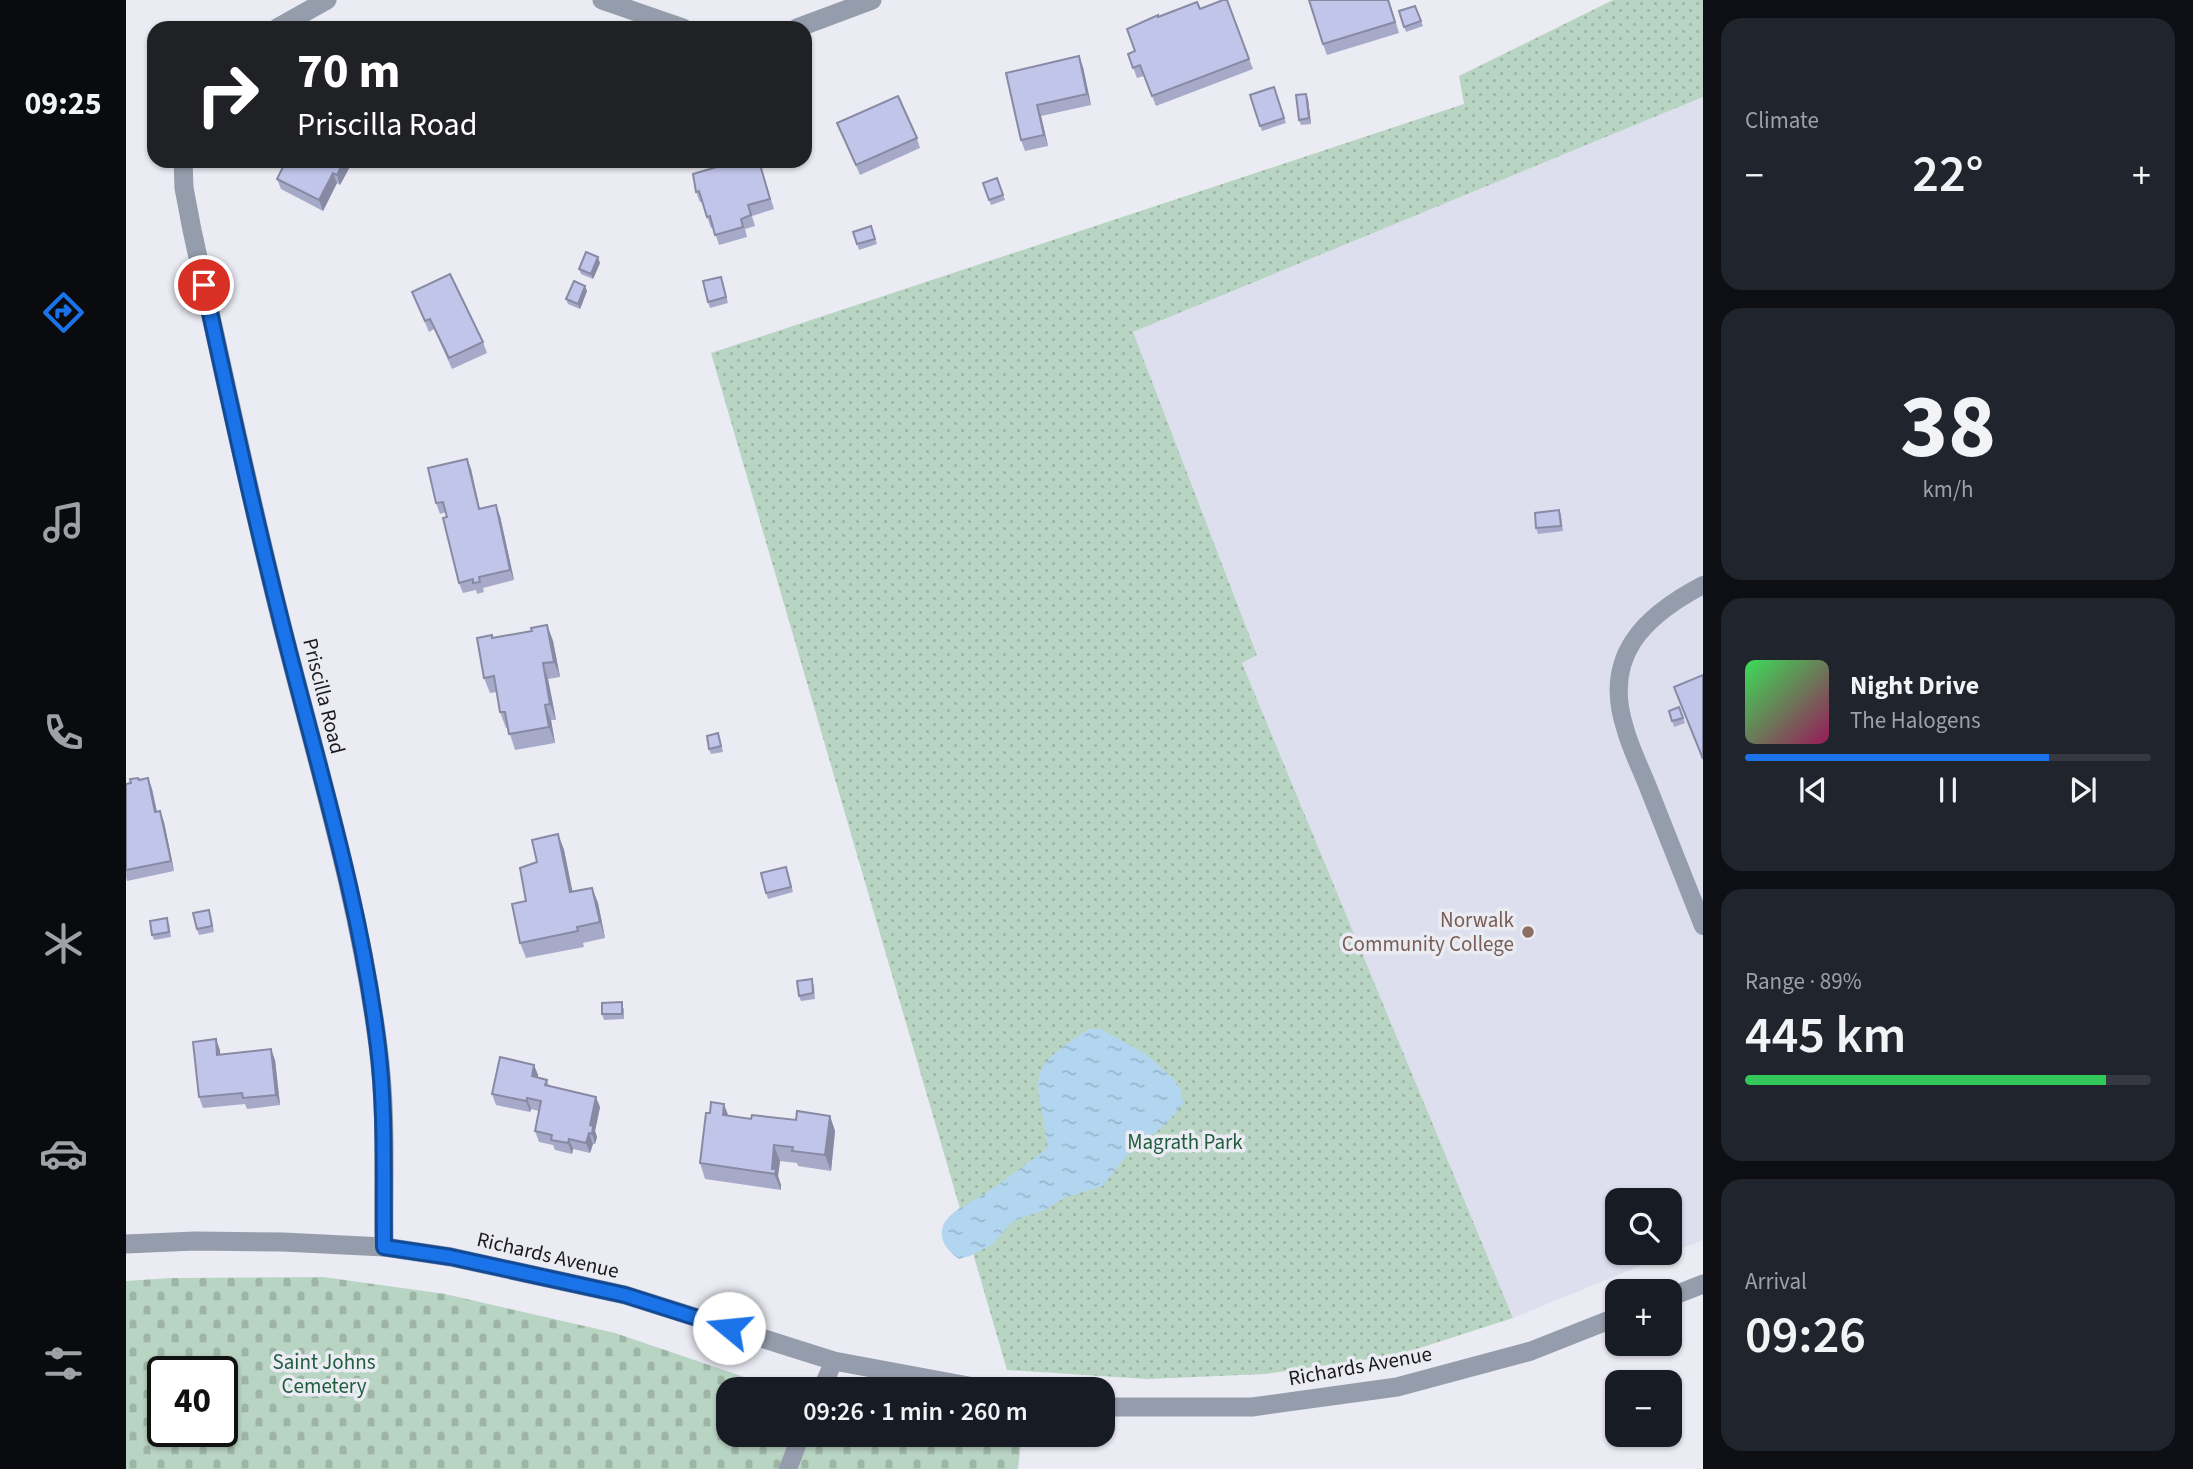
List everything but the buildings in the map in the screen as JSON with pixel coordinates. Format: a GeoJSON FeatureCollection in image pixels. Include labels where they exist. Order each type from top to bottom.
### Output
{"type":"FeatureCollection","features":[{"type":"Feature","properties":{"kind":"street"},"geometry":{"type":"LineString","coordinates":[[290,21],[327,0]]}},
{"type":"Feature","properties":{"kind":"street"},"geometry":{"type":"LineString","coordinates":[[602,0],[663,21]]}},
{"type":"Feature","properties":{"kind":"street"},"geometry":{"type":"LineString","coordinates":[[812,22],[872,0]]}},
{"type":"Feature","properties":{"kind":"street","name":"Priscilla Road"},"geometry":{"type":"LineString","coordinates":[[183,168],[192,230],[252,504],[349,887],[367,976],[378,1047],[383,1112],[384,1247]]}},
{"type":"Feature","properties":{"kind":"street","name":"Richards Avenue"},"geometry":{"type":"LineString","coordinates":[[126,1244],[233,1241],[384,1247],[451,1257],[625,1295],[834,1361],[920,1377]]}},
{"type":"Feature","properties":{"kind":"street"},"geometry":{"type":"LineString","coordinates":[[1682,1292],[1703,1284]]}},
{"type":"Feature","properties":{"kind":"street","name":"Richards Avenue"},"geometry":{"type":"LineString","coordinates":[[1115,1407],[1252,1407],[1397,1387],[1531,1351],[1605,1322]]}},
{"type":"Feature","properties":{"kind":"lane"},"geometry":{"type":"LineString","coordinates":[[1703,585],[1680,597],[1648,621],[1623,658],[1618,688],[1622,716],[1703,926]]}},
{"type":"Feature","properties":{"kind":"lane"},"geometry":{"type":"LineString","coordinates":[[827,1377],[834,1361]]}},
{"type":"Feature","properties":{"kind":"lane"},"geometry":{"type":"LineString","coordinates":[[788,1469],[796,1447]]}},
{"type":"Feature","properties":{"kind":"shaded area","name":"Norwalk Community College"},"geometry":{"type":"Polygon","coordinates":[[[1703,97],[1703,1240],[1682,1249],[1682,1188],[1605,1188],[1605,1265],[1642,1265],[1513,1318],[1242,663],[1257,654],[1133,332],[1703,97]]]}},
{"type":"Feature","properties":{"kind":"green space","name":"Magrath Park"},"geometry":{"type":"Polygon","coordinates":[[[1613,0],[1703,0],[1703,97],[1133,332],[1257,655],[1242,663],[1513,1318],[1398,1355],[1265,1374],[1148,1379],[1007,1370],[711,353],[1464,104],[1459,76],[1613,0]]]}},
{"type":"Feature","properties":{"kind":"green space","name":"Saint Johns Cemetery"},"geometry":{"type":"Polygon","coordinates":[[[323,1277],[445,1294],[615,1333],[744,1377],[716,1377],[716,1447],[1021,1447],[1018,1469],[126,1469],[126,1281],[323,1277]]]}},
{"type":"Feature","properties":{"kind":"water"},"geometry":{"type":"Polygon","coordinates":[[[1089,1029],[1101,1029],[1147,1055],[1175,1080],[1181,1090],[1183,1104],[1166,1124],[1127,1155],[1103,1186],[1066,1197],[1045,1210],[1021,1218],[1010,1224],[993,1244],[959,1259],[950,1252],[942,1238],[945,1222],[958,1209],[994,1188],[1048,1148],[1038,1090],[1039,1078],[1043,1067],[1052,1056],[1089,1029]]]}},
{"type":"Feature","properties":{"kind":"place","name":"Norwalk Community College"},"geometry":{"type":"Point","coordinates":[1528,932]}},
{"type":"Feature","properties":{"kind":"route"},"geometry":{"type":"LineString","coordinates":[[204,285],[252,504],[349,887],[367,976],[378,1047],[383,1112],[384,1247],[451,1257],[625,1295],[729,1328]]}}]}
